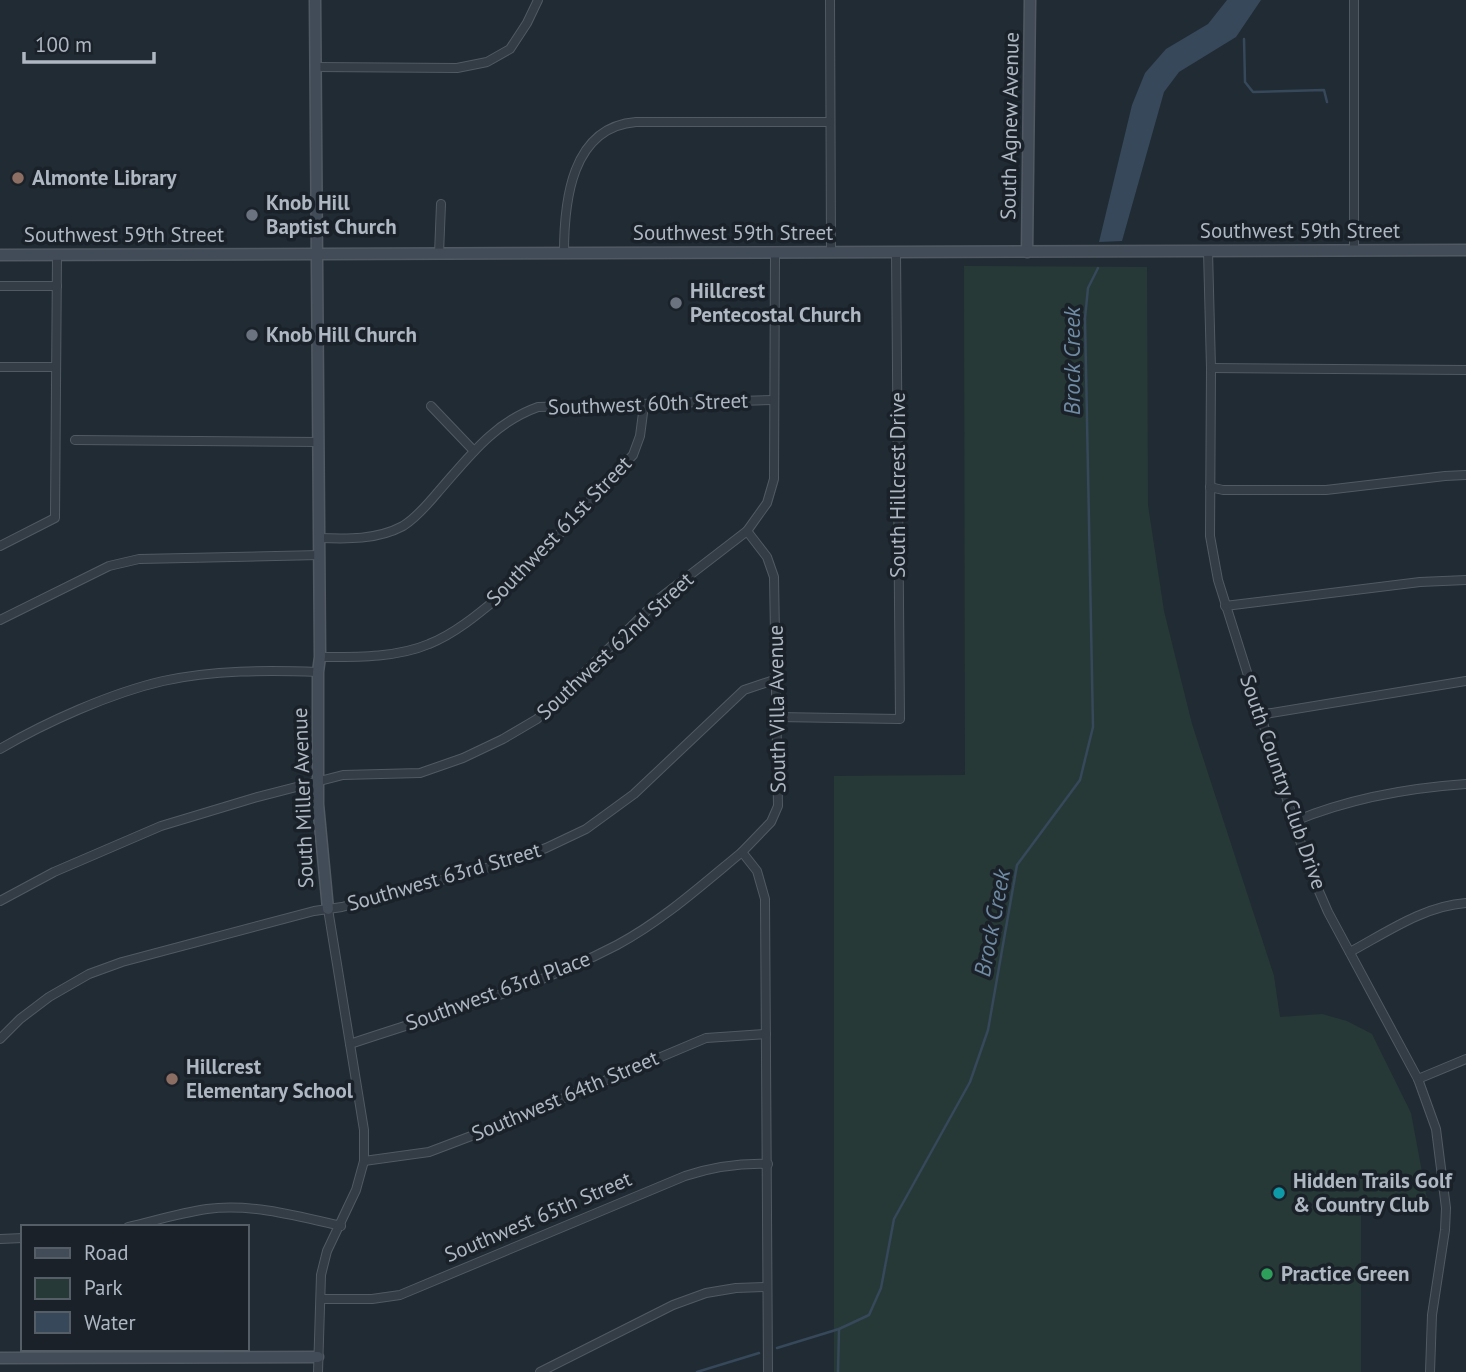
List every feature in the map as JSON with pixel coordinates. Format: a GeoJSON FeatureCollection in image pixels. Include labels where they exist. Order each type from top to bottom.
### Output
{"type":"FeatureCollection","features":[{"type":"Feature","properties":{"kind":"street","name":"South Miller Avenue"},"geometry":{"type":"LineString","coordinates":[[315,0],[321,855],[364,1130],[364,1161],[356,1189],[327,1251],[321,1275],[318,1372]]}},
{"type":"Feature","properties":{"kind":"street"},"geometry":{"type":"LineString","coordinates":[[315,67],[457,68],[487,62],[510,48],[538,0]]}},
{"type":"Feature","properties":{"kind":"street"},"geometry":{"type":"LineString","coordinates":[[830,0],[831,252]]}},
{"type":"Feature","properties":{"kind":"street","name":"South Agnew Avenue"},"geometry":{"type":"LineString","coordinates":[[1027,252],[1030,0]]}},
{"type":"Feature","properties":{"kind":"street"},"geometry":{"type":"LineString","coordinates":[[1353,0],[1354,250]]}},
{"type":"Feature","properties":{"kind":"street"},"geometry":{"type":"LineString","coordinates":[[564,253],[566,207],[573,178],[594,140],[610,128],[636,122],[831,122]]}},
{"type":"Feature","properties":{"kind":"street"},"geometry":{"type":"LineString","coordinates":[[439,254],[441,204]]}},
{"type":"Feature","properties":{"kind":"street","name":"Southwest 59th Street"},"geometry":{"type":"LineString","coordinates":[[0,255],[1466,250]]}},
{"type":"Feature","properties":{"kind":"street","name":"South Country Club Drive"},"geometry":{"type":"LineString","coordinates":[[1208,251],[1211,368],[1210,536],[1225,606],[1308,866],[1328,912],[1418,1079],[1436,1129],[1446,1208],[1432,1315],[1430,1372]]}},
{"type":"Feature","properties":{"kind":"street"},"geometry":{"type":"LineString","coordinates":[[747,531],[772,491],[775,464],[775,252]]}},
{"type":"Feature","properties":{"kind":"street","name":"South Hillcrest Drive"},"geometry":{"type":"LineString","coordinates":[[777,717],[900,719],[896,252]]}},
{"type":"Feature","properties":{"kind":"street"},"geometry":{"type":"LineString","coordinates":[[0,546],[55,518],[57,255]]}},
{"type":"Feature","properties":{"kind":"street"},"geometry":{"type":"LineString","coordinates":[[0,286],[57,286]]}},
{"type":"Feature","properties":{"kind":"street"},"geometry":{"type":"LineString","coordinates":[[0,367],[56,367]]}},
{"type":"Feature","properties":{"kind":"street"},"geometry":{"type":"LineString","coordinates":[[1211,368],[1466,370]]}},
{"type":"Feature","properties":{"kind":"street","name":"Southwest 60th Street"},"geometry":{"type":"LineString","coordinates":[[319,538],[357,539],[403,526],[424,508],[491,432],[521,413],[538,407],[774,400]]}},
{"type":"Feature","properties":{"kind":"street","name":"Southwest 61st Street"},"geometry":{"type":"LineString","coordinates":[[320,657],[392,654],[429,645],[489,605],[506,591],[633,455],[642,426],[644,405]]}},
{"type":"Feature","properties":{"kind":"street"},"geometry":{"type":"LineString","coordinates":[[430,406],[474,451]]}},
{"type":"Feature","properties":{"kind":"street"},"geometry":{"type":"LineString","coordinates":[[75,440],[318,442]]}},
{"type":"Feature","properties":{"kind":"street"},"geometry":{"type":"LineString","coordinates":[[1210,487],[1223,490],[1315,490],[1466,475]]}},
{"type":"Feature","properties":{"kind":"street","name":"South Villa Avenue"},"geometry":{"type":"LineString","coordinates":[[742,852],[771,822],[778,806],[774,577],[767,557],[747,531]]}},
{"type":"Feature","properties":{"kind":"street","name":"Southwest 62nd Street"},"geometry":{"type":"LineString","coordinates":[[0,901],[54,872],[161,826],[342,775],[420,773],[463,758],[503,739],[544,713],[651,607],[747,531]]}},
{"type":"Feature","properties":{"kind":"street"},"geometry":{"type":"LineString","coordinates":[[0,620],[109,566],[139,559],[320,555]]}},
{"type":"Feature","properties":{"kind":"street"},"geometry":{"type":"LineString","coordinates":[[1225,606],[1420,582],[1466,580]]}},
{"type":"Feature","properties":{"kind":"street"},"geometry":{"type":"LineString","coordinates":[[0,749],[25,734],[101,702],[163,681],[231,673],[318,671]]}},
{"type":"Feature","properties":{"kind":"street","name":"Southwest 63rd Street"},"geometry":{"type":"LineString","coordinates":[[0,1039],[20,1019],[49,997],[89,974],[131,960],[508,862],[546,848],[586,829],[634,794],[744,690],[777,679]]}},
{"type":"Feature","properties":{"kind":"street"},"geometry":{"type":"LineString","coordinates":[[1259,715],[1466,681]]}},
{"type":"Feature","properties":{"kind":"street"},"geometry":{"type":"LineString","coordinates":[[1294,821],[1321,810],[1385,795],[1424,787],[1466,784]]}},
{"type":"Feature","properties":{"kind":"street"},"geometry":{"type":"LineString","coordinates":[[742,852],[757,871],[765,899],[768,1372]]}},
{"type":"Feature","properties":{"kind":"street","name":"Southwest 63rd Place"},"geometry":{"type":"LineString","coordinates":[[350,1044],[551,975],[617,945],[675,905],[742,852]]}},
{"type":"Feature","properties":{"kind":"street"},"geometry":{"type":"LineString","coordinates":[[1350,952],[1414,917],[1452,904],[1466,903]]}},
{"type":"Feature","properties":{"kind":"street","name":"Southwest 64th Street"},"geometry":{"type":"LineString","coordinates":[[364,1161],[429,1152],[706,1038],[766,1034]]}},
{"type":"Feature","properties":{"kind":"street"},"geometry":{"type":"LineString","coordinates":[[1418,1079],[1466,1059]]}},
{"type":"Feature","properties":{"kind":"street","name":"Southwest 65th Street"},"geometry":{"type":"LineString","coordinates":[[321,1299],[372,1299],[400,1295],[710,1167],[735,1163],[768,1164]]}},
{"type":"Feature","properties":{"kind":"street"},"geometry":{"type":"LineString","coordinates":[[137,1225],[209,1209],[241,1208],[294,1215],[341,1226]]}},
{"type":"Feature","properties":{"kind":"street"},"geometry":{"type":"LineString","coordinates":[[0,1238],[21,1238]]}},
{"type":"Feature","properties":{"kind":"street"},"geometry":{"type":"LineString","coordinates":[[540,1372],[673,1306],[706,1293],[767,1287]]}},
{"type":"Feature","properties":{"kind":"street"},"geometry":{"type":"LineString","coordinates":[[0,1358],[318,1357]]}},
{"type":"Feature","properties":{"kind":"green space","name":"Hidden Trails Golf & Country Club"},"geometry":{"type":"Polygon","coordinates":[[[964,266],[1147,267],[1148,505],[1164,611],[1192,724],[1274,976],[1280,1017],[1322,1014],[1347,1021],[1372,1034],[1411,1113],[1427,1199],[1371,1206],[1361,1213],[1361,1372],[834,1372],[834,776],[965,775],[964,266]]]}},
{"type":"Feature","properties":{"kind":"water"},"geometry":{"type":"Polygon","coordinates":[[[1227,0],[1261,0],[1236,37],[1179,72],[1164,92],[1122,241],[1099,242],[1132,105],[1145,73],[1166,49],[1208,24],[1227,0]]]}},
{"type":"Feature","properties":{"kind":"waterway"},"geometry":{"type":"LineString","coordinates":[[1244,39],[1245,82],[1253,92],[1324,90],[1327,102]]}},
{"type":"Feature","properties":{"kind":"waterway","name":"Brock Creek"},"geometry":{"type":"LineString","coordinates":[[777,1348],[839,1329],[869,1315],[881,1288],[894,1219],[970,1082],[988,1030],[1017,865],[1080,780],[1093,727],[1085,318],[1088,288],[1098,268]]}},
{"type":"Feature","properties":{"kind":"waterway"},"geometry":{"type":"LineString","coordinates":[[838,1372],[839,1329]]}},
{"type":"Feature","properties":{"kind":"waterway","name":"Brock Creek"},"geometry":{"type":"LineString","coordinates":[[697,1372],[759,1353]]}},
{"type":"Feature","properties":{"kind":"place","name":"Almonte Library"},"geometry":{"type":"Point","coordinates":[18,178]}},
{"type":"Feature","properties":{"kind":"place","name":"Knob Hill Baptist Church"},"geometry":{"type":"Point","coordinates":[252,215]}},
{"type":"Feature","properties":{"kind":"place","name":"Hillcrest Pentecostal Church"},"geometry":{"type":"Point","coordinates":[676,303]}},
{"type":"Feature","properties":{"kind":"place","name":"Knob Hill Church"},"geometry":{"type":"Point","coordinates":[252,335]}},
{"type":"Feature","properties":{"kind":"place","name":"Hillcrest Elementary School"},"geometry":{"type":"Point","coordinates":[172,1079]}},
{"type":"Feature","properties":{"kind":"place","name":"Hidden Trails Golf & Country Club"},"geometry":{"type":"Point","coordinates":[1279,1193]}},
{"type":"Feature","properties":{"kind":"place","name":"Practice Green"},"geometry":{"type":"Point","coordinates":[1267,1274]}}]}
